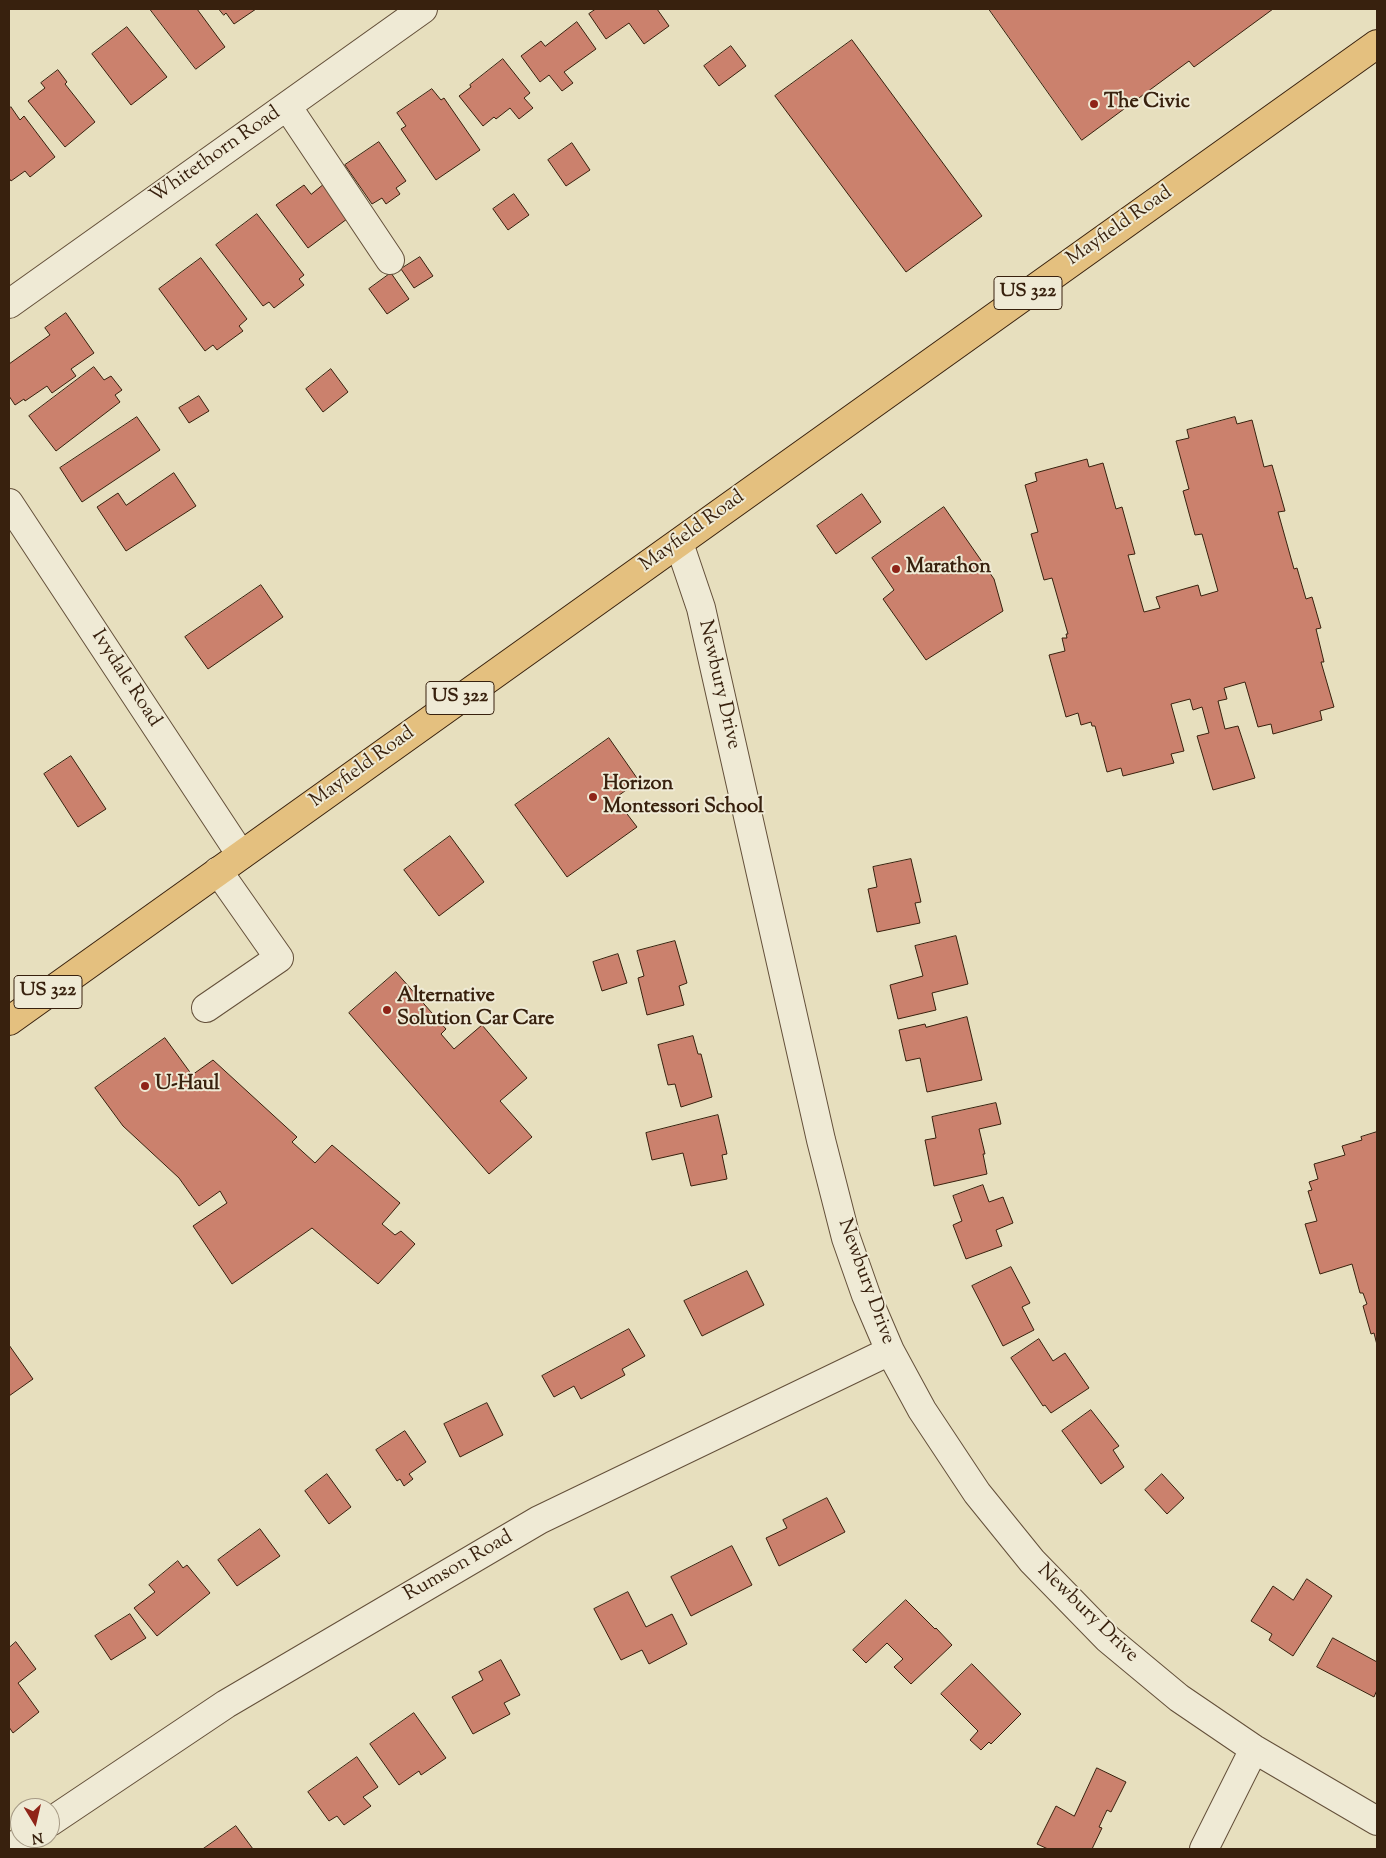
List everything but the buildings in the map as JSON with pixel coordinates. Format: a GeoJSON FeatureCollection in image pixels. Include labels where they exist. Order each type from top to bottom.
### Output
{"type":"FeatureCollection","features":[{"type":"Feature","properties":{"kind":"main road","name":"Mayfield Road"},"geometry":{"type":"LineString","coordinates":[[9,1020],[1377,44]]}},
{"type":"Feature","properties":{"kind":"street","name":"Whitethorn Road"},"geometry":{"type":"LineString","coordinates":[[9,304],[423,9]]}},
{"type":"Feature","properties":{"kind":"street"},"geometry":{"type":"LineString","coordinates":[[287,106],[390,260]]}},
{"type":"Feature","properties":{"kind":"street","name":"Ivydale Road"},"geometry":{"type":"LineString","coordinates":[[9,503],[242,855]]}},
{"type":"Feature","properties":{"kind":"street","name":"Newbury Drive"},"geometry":{"type":"LineString","coordinates":[[679,542],[701,608],[821,1140],[844,1229],[866,1295],[890,1351],[922,1410],[977,1493],[1032,1561],[1116,1645],[1179,1698],[1254,1749],[1377,1821]]}},
{"type":"Feature","properties":{"kind":"street"},"geometry":{"type":"LineString","coordinates":[[206,1008],[279,958],[218,871]]}},
{"type":"Feature","properties":{"kind":"street","name":"Rumson Road"},"geometry":{"type":"LineString","coordinates":[[60,1815],[226,1704],[539,1520],[890,1351]]}},
{"type":"Feature","properties":{"kind":"street"},"geometry":{"type":"LineString","coordinates":[[1204,1849],[1254,1749]]}},
{"type":"Feature","properties":{"kind":"place","name":"The Civic"},"geometry":{"type":"Point","coordinates":[1094,104]}},
{"type":"Feature","properties":{"kind":"place","name":"Marathon"},"geometry":{"type":"Point","coordinates":[896,569]}},
{"type":"Feature","properties":{"kind":"place","name":"Horizon Montessori School"},"geometry":{"type":"Point","coordinates":[593,797]}},
{"type":"Feature","properties":{"kind":"place","name":"Alternative Solution Car Care"},"geometry":{"type":"Point","coordinates":[387,1010]}},
{"type":"Feature","properties":{"kind":"place","name":"U-Haul"},"geometry":{"type":"Point","coordinates":[145,1086]}}]}
